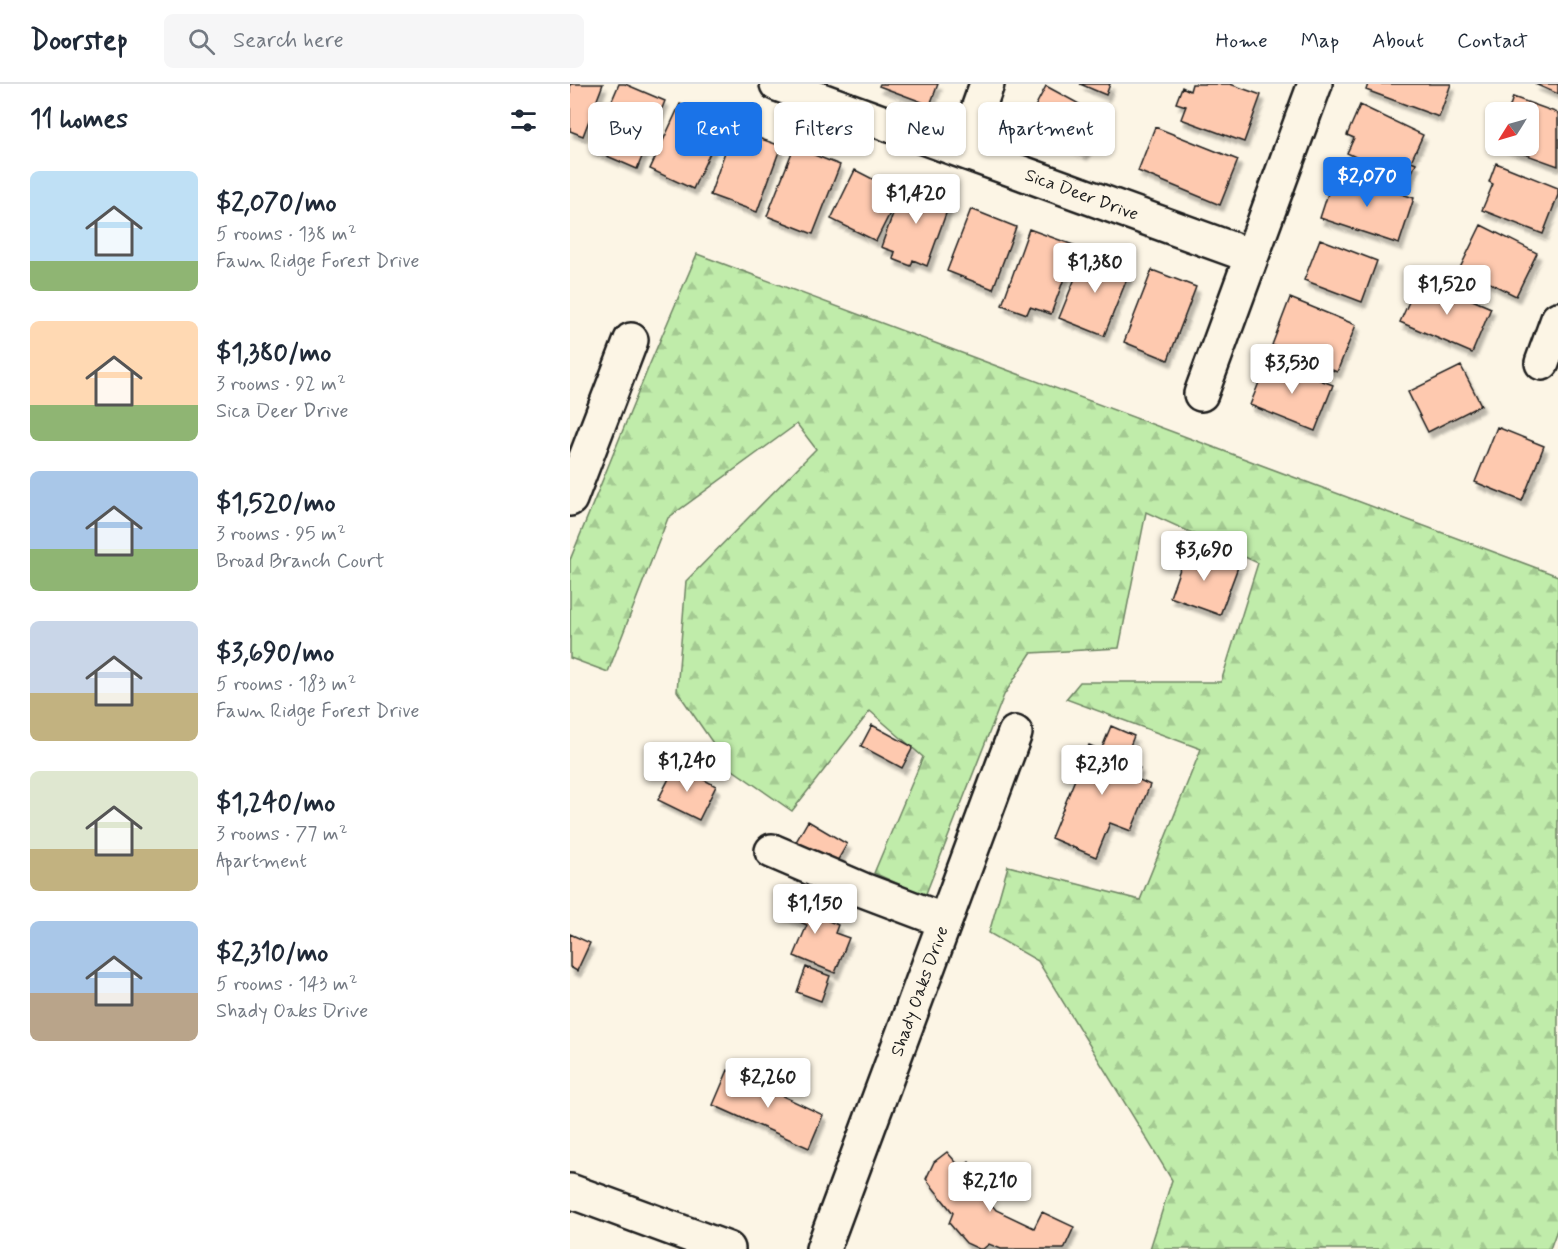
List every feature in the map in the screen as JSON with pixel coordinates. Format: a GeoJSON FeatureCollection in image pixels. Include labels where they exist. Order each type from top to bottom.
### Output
{"type":"FeatureCollection","features":[{"type":"Feature","properties":{"kind":"street","name":"Sica Deer Drive"},"geometry":{"type":"LineString","coordinates":[[777,84],[886,123]]}},
{"type":"Feature","properties":{"kind":"street"},"geometry":{"type":"LineString","coordinates":[[966,143],[987,84]]}},
{"type":"Feature","properties":{"kind":"street"},"geometry":{"type":"LineString","coordinates":[[1201,394],[1315,84]]}},
{"type":"Feature","properties":{"kind":"street","name":"Sica Deer Drive"},"geometry":{"type":"LineString","coordinates":[[966,152],[1251,256]]}},
{"type":"Feature","properties":{"kind":"street"},"geometry":{"type":"LineString","coordinates":[[1542,363],[1558,319]]}},
{"type":"Feature","properties":{"kind":"street"},"geometry":{"type":"LineString","coordinates":[[570,499],[630,340]]}},
{"type":"Feature","properties":{"kind":"street","name":"Shady Oaks Drive"},"geometry":{"type":"LineString","coordinates":[[823,1249],[1015,734]]}},
{"type":"Feature","properties":{"kind":"street"},"geometry":{"type":"LineString","coordinates":[[772,851],[863,890],[945,921]]}},
{"type":"Feature","properties":{"kind":"street"},"geometry":{"type":"LineString","coordinates":[[570,1191],[728,1249]]}},
{"type":"Feature","properties":{"kind":"green space"},"geometry":{"type":"Polygon","coordinates":[[[697,254],[1558,576],[1558,1227],[1550,1249],[1150,1249],[1172,1180],[1038,961],[989,933],[1008,866],[1140,900],[1201,749],[1066,699],[1080,682],[1221,682],[1258,563],[1146,512],[1119,648],[1031,653],[1004,695],[925,896],[874,873],[923,757],[870,711],[792,811],[730,768],[677,691],[686,581],[816,449],[797,424],[668,518],[608,672],[570,658],[570,560],[697,254]]]}},
{"type":"Feature","properties":{"kind":"building"},"geometry":{"type":"Polygon","coordinates":[[[570,84],[603,84],[596,102],[588,102],[588,123],[583,136],[570,131],[570,84]]]}},
{"type":"Feature","properties":{"kind":"building"},"geometry":{"type":"Polygon","coordinates":[[[619,84],[625,84],[665,101],[663,106],[663,102],[611,102],[619,84]]]}},
{"type":"Feature","properties":{"kind":"building"},"geometry":{"type":"Polygon","coordinates":[[[880,84],[938,84],[931,102],[922,102],[879,86],[880,84]]]}},
{"type":"Feature","properties":{"kind":"building"},"geometry":{"type":"Polygon","coordinates":[[[1080,84],[1110,84],[1106,95],[1080,84]]]}},
{"type":"Feature","properties":{"kind":"building"},"geometry":{"type":"Polygon","coordinates":[[[1192,84],[1230,84],[1261,95],[1244,142],[1181,119],[1186,106],[1176,103],[1182,87],[1190,91],[1192,84]]]}},
{"type":"Feature","properties":{"kind":"building"},"geometry":{"type":"Polygon","coordinates":[[[1368,84],[1451,84],[1439,117],[1366,90],[1368,84]]]}},
{"type":"Feature","properties":{"kind":"building"},"geometry":{"type":"Polygon","coordinates":[[[1535,84],[1558,84],[1558,94],[1535,84]]]}},
{"type":"Feature","properties":{"kind":"building"},"geometry":{"type":"Polygon","coordinates":[[[1046,86],[1075,102],[1038,102],[1046,86]]]}},
{"type":"Feature","properties":{"kind":"building"},"geometry":{"type":"Polygon","coordinates":[[[1513,97],[1527,102],[1511,102],[1513,97]]]}},
{"type":"Feature","properties":{"kind":"building"},"geometry":{"type":"Polygon","coordinates":[[[1360,105],[1423,135],[1411,161],[1416,163],[1408,182],[1347,153],[1354,138],[1347,135],[1360,105]]]}},
{"type":"Feature","properties":{"kind":"building"},"geometry":{"type":"Polygon","coordinates":[[[1539,106],[1558,113],[1558,166],[1530,156],[1539,156],[1539,106]]]}},
{"type":"Feature","properties":{"kind":"building"},"geometry":{"type":"Polygon","coordinates":[[[675,115],[675,156],[708,156],[693,189],[650,169],[656,156],[663,156],[663,141],[675,115]]]}},
{"type":"Feature","properties":{"kind":"building"},"geometry":{"type":"Polygon","coordinates":[[[1155,127],[1238,160],[1220,205],[1138,171],[1155,127]]]}},
{"type":"Feature","properties":{"kind":"building"},"geometry":{"type":"Polygon","coordinates":[[[762,139],[774,144],[774,156],[777,156],[757,212],[710,195],[724,156],[762,156],[762,139]]]}},
{"type":"Feature","properties":{"kind":"building"},"geometry":{"type":"Polygon","coordinates":[[[607,156],[642,156],[637,169],[607,156]]]}},
{"type":"Feature","properties":{"kind":"building"},"geometry":{"type":"Polygon","coordinates":[[[790,156],[817,156],[840,165],[813,234],[767,216],[790,156]]]}},
{"type":"Feature","properties":{"kind":"building"},"geometry":{"type":"Polygon","coordinates":[[[1496,163],[1558,188],[1558,195],[1543,234],[1482,210],[1493,184],[1489,182],[1496,163]]]}},
{"type":"Feature","properties":{"kind":"building"},"geometry":{"type":"Polygon","coordinates":[[[855,170],[900,193],[876,241],[831,219],[855,170]]]}},
{"type":"Feature","properties":{"kind":"building"},"geometry":{"type":"Polygon","coordinates":[[[1335,172],[1414,198],[1399,244],[1320,218],[1335,172]]]}},
{"type":"Feature","properties":{"kind":"building"},"geometry":{"type":"Polygon","coordinates":[[[904,183],[926,189],[922,199],[932,190],[952,197],[927,266],[913,260],[911,266],[893,259],[895,252],[881,247],[904,183]]]}},
{"type":"Feature","properties":{"kind":"building"},"geometry":{"type":"Polygon","coordinates":[[[971,209],[1016,227],[993,289],[947,271],[971,209]]]}},
{"type":"Feature","properties":{"kind":"building"},"geometry":{"type":"Polygon","coordinates":[[[1481,225],[1537,253],[1516,296],[1460,268],[1481,225]]]}},
{"type":"Feature","properties":{"kind":"building"},"geometry":{"type":"Polygon","coordinates":[[[1029,229],[1076,246],[1051,314],[1030,307],[1027,314],[1002,305],[1029,229]]]}},
{"type":"Feature","properties":{"kind":"building"},"geometry":{"type":"Polygon","coordinates":[[[1320,239],[1377,261],[1362,302],[1304,280],[1320,239]]]}},
{"type":"Feature","properties":{"kind":"building"},"geometry":{"type":"Polygon","coordinates":[[[1086,251],[1131,269],[1104,336],[1059,318],[1086,251]]]}},
{"type":"Feature","properties":{"kind":"building"},"geometry":{"type":"Polygon","coordinates":[[[1152,270],[1196,287],[1168,360],[1124,342],[1152,270]]]}},
{"type":"Feature","properties":{"kind":"building"},"geometry":{"type":"Polygon","coordinates":[[[1428,281],[1491,308],[1472,353],[1400,322],[1412,295],[1420,299],[1428,281]]]}},
{"type":"Feature","properties":{"kind":"building"},"geometry":{"type":"Polygon","coordinates":[[[1290,298],[1356,325],[1337,372],[1272,345],[1290,298]]]}},
{"type":"Feature","properties":{"kind":"building"},"geometry":{"type":"Polygon","coordinates":[[[1268,360],[1333,385],[1315,431],[1250,405],[1268,360]]]}},
{"type":"Feature","properties":{"kind":"building"},"geometry":{"type":"Polygon","coordinates":[[[1461,366],[1481,405],[1428,432],[1408,392],[1461,366]]]}},
{"type":"Feature","properties":{"kind":"building"},"geometry":{"type":"Polygon","coordinates":[[[1497,427],[1544,446],[1522,501],[1475,482],[1497,427]]]}},
{"type":"Feature","properties":{"kind":"building"},"geometry":{"type":"Polygon","coordinates":[[[1187,549],[1238,567],[1220,615],[1170,597],[1187,549]]]}},
{"type":"Feature","properties":{"kind":"building"},"geometry":{"type":"Polygon","coordinates":[[[872,725],[913,747],[902,768],[861,746],[872,725]]]}},
{"type":"Feature","properties":{"kind":"building"},"geometry":{"type":"Polygon","coordinates":[[[1111,726],[1134,736],[1124,761],[1140,768],[1135,778],[1150,785],[1131,831],[1110,823],[1096,857],[1051,838],[1089,745],[1101,750],[1111,726]]]}},
{"type":"Feature","properties":{"kind":"building"},"geometry":{"type":"Polygon","coordinates":[[[676,765],[716,786],[699,820],[658,800],[676,765]]]}},
{"type":"Feature","properties":{"kind":"building"},"geometry":{"type":"Polygon","coordinates":[[[808,821],[847,844],[832,870],[793,847],[808,821]]]}},
{"type":"Feature","properties":{"kind":"building"},"geometry":{"type":"Polygon","coordinates":[[[785,892],[811,903],[808,912],[838,925],[835,933],[849,938],[835,973],[794,956],[807,925],[777,912],[785,892]]]}},
{"type":"Feature","properties":{"kind":"building"},"geometry":{"type":"Polygon","coordinates":[[[570,934],[590,943],[577,971],[570,967],[570,934]]]}},
{"type":"Feature","properties":{"kind":"building"},"geometry":{"type":"Polygon","coordinates":[[[806,967],[830,976],[821,1001],[797,992],[806,967]]]}},
{"type":"Feature","properties":{"kind":"building"},"geometry":{"type":"Polygon","coordinates":[[[728,1070],[823,1115],[809,1148],[713,1105],[728,1070]]]}},
{"type":"Feature","properties":{"kind":"building"},"geometry":{"type":"Polygon","coordinates":[[[947,1152],[961,1168],[969,1162],[981,1177],[976,1186],[996,1210],[1034,1228],[1042,1212],[1074,1227],[1064,1249],[1001,1249],[989,1244],[979,1249],[966,1243],[949,1223],[953,1213],[926,1179],[934,1162],[947,1152]]]}}]}
